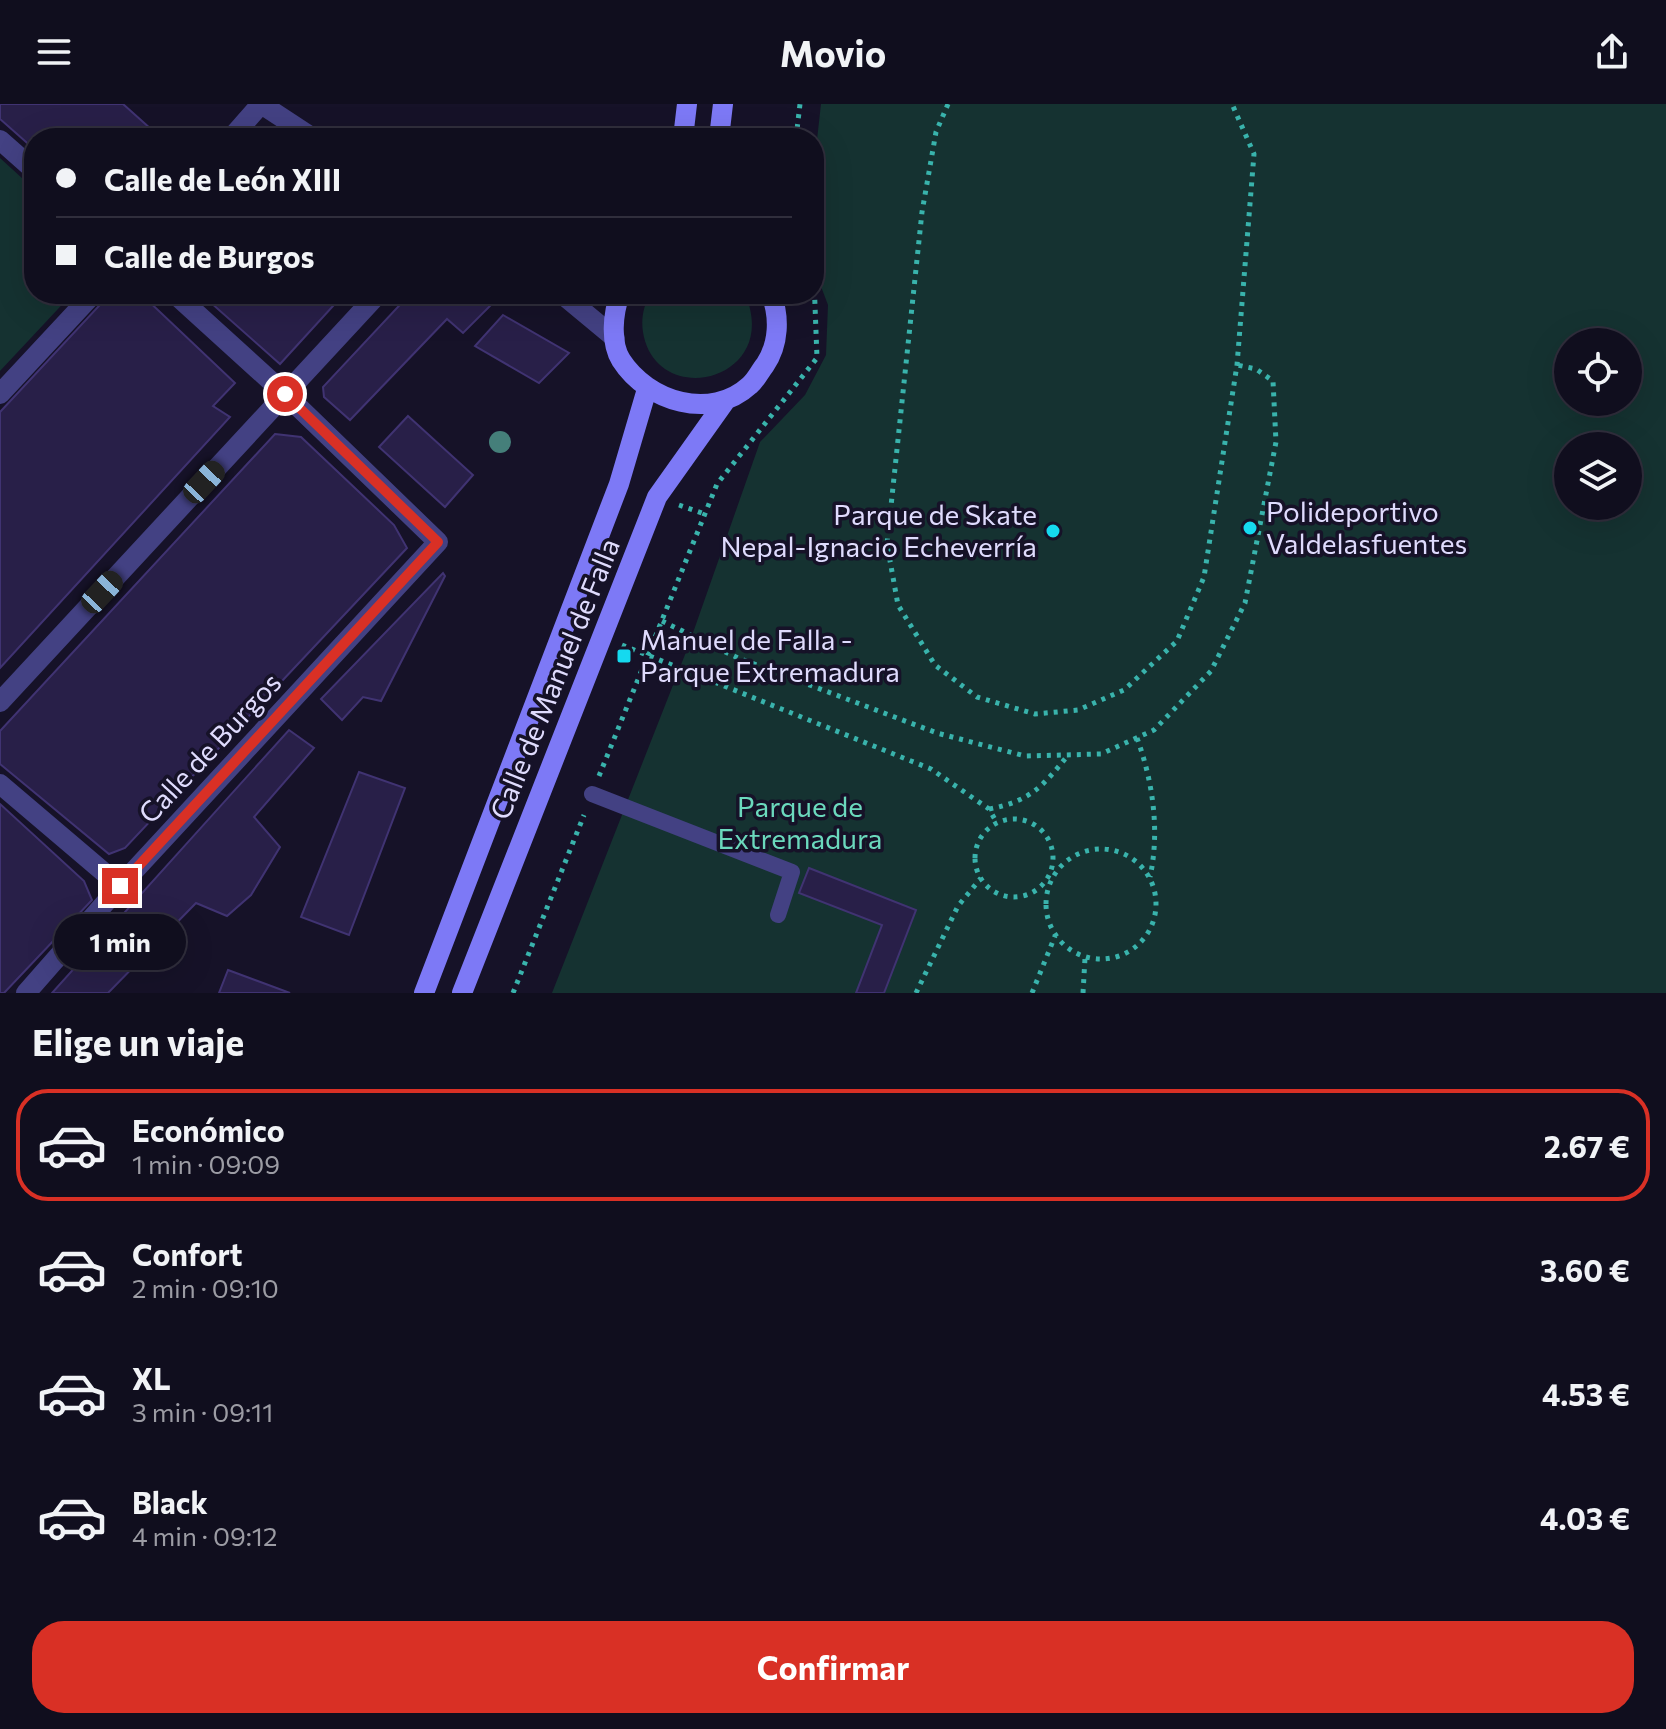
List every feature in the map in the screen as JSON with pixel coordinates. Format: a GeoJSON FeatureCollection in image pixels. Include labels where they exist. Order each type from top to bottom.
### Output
{"type":"FeatureCollection","features":[{"type":"Feature","properties":{"kind":"main road"},"geometry":{"type":"LineString","coordinates":[[684,128],[687,104]]}},
{"type":"Feature","properties":{"kind":"main road"},"geometry":{"type":"LineString","coordinates":[[720,128],[723,104]]}},
{"type":"Feature","properties":{"kind":"main road"},"geometry":{"type":"LineString","coordinates":[[616,304],[615,338],[620,359],[647,389],[666,399],[692,404],[726,400]]}},
{"type":"Feature","properties":{"kind":"main road","name":"Calle de Manuel de Falla"},"geometry":{"type":"LineString","coordinates":[[462,993],[657,497],[726,400],[751,385],[772,355],[778,327],[775,304]]}},
{"type":"Feature","properties":{"kind":"main road","name":"Calle de Manuel de Falla"},"geometry":{"type":"LineString","coordinates":[[424,993],[619,484],[647,389]]}},
{"type":"Feature","properties":{"kind":"street"},"geometry":{"type":"LineString","coordinates":[[240,128],[261,104],[298,128]]}},
{"type":"Feature","properties":{"kind":"street"},"geometry":{"type":"LineString","coordinates":[[0,140],[24,161]]}},
{"type":"Feature","properties":{"kind":"street"},"geometry":{"type":"LineString","coordinates":[[0,394],[84,304]]}},
{"type":"Feature","properties":{"kind":"street"},"geometry":{"type":"LineString","coordinates":[[186,304],[285,394]]}},
{"type":"Feature","properties":{"kind":"street"},"geometry":{"type":"LineString","coordinates":[[0,702],[369,304]]}},
{"type":"Feature","properties":{"kind":"street"},"geometry":{"type":"LineString","coordinates":[[574,304],[615,338]]}},
{"type":"Feature","properties":{"kind":"street","name":"Calle de Burgos"},"geometry":{"type":"LineString","coordinates":[[26,993],[120,886],[438,542],[285,394]]}},
{"type":"Feature","properties":{"kind":"street"},"geometry":{"type":"LineString","coordinates":[[0,784],[120,886]]}},
{"type":"Feature","properties":{"kind":"lane"},"geometry":{"type":"LineString","coordinates":[[592,794],[792,872],[778,915]]}},
{"type":"Feature","properties":{"kind":"path"},"geometry":{"type":"LineString","coordinates":[[797,128],[800,104]]}},
{"type":"Feature","properties":{"kind":"path"},"geometry":{"type":"LineString","coordinates":[[948,104],[936,132],[922,212],[887,544],[898,605],[935,665],[977,697],[1035,714],[1078,710],[1124,690],[1177,641],[1204,577],[1237,365],[1254,154],[1232,104]]}},
{"type":"Feature","properties":{"kind":"path"},"geometry":{"type":"LineString","coordinates":[[513,993],[717,484],[817,358],[815,304]]}},
{"type":"Feature","properties":{"kind":"path"},"geometry":{"type":"LineString","coordinates":[[662,621],[738,658],[937,733],[1025,756],[1101,754],[1137,738],[1154,730],[1211,671],[1245,603],[1276,442],[1273,381],[1256,369],[1237,365]]}},
{"type":"Feature","properties":{"kind":"path"},"geometry":{"type":"LineString","coordinates":[[601,637],[931,769],[989,809],[997,823]]}},
{"type":"Feature","properties":{"kind":"path"},"geometry":{"type":"LineString","coordinates":[[1137,738],[1156,818],[1150,878]]}},
{"type":"Feature","properties":{"kind":"path"},"geometry":{"type":"LineString","coordinates":[[989,809],[1009,805],[1043,786],[1069,754]]}},
{"type":"Feature","properties":{"kind":"path"},"geometry":{"type":"LineString","coordinates":[[1055,866],[1043,885],[1022,896],[998,893],[981,878],[975,853],[979,840],[997,823],[1021,819],[1032,823],[1049,840],[1055,866],[1045,902],[1047,919],[1055,936],[1068,949],[1085,958],[1103,960],[1121,956],[1137,946],[1149,932],[1155,914],[1155,896],[1150,878],[1139,864],[1124,854],[1106,849],[1088,850],[1055,866]]}},
{"type":"Feature","properties":{"kind":"path"},"geometry":{"type":"LineString","coordinates":[[916,993],[958,906],[981,878]]}},
{"type":"Feature","properties":{"kind":"path"},"geometry":{"type":"LineString","coordinates":[[1032,993],[1055,936]]}},
{"type":"Feature","properties":{"kind":"path"},"geometry":{"type":"LineString","coordinates":[[1083,993],[1085,958]]}},
{"type":"Feature","properties":{"kind":"green space","name":"Polideportivo Valdelasfuentes"},"geometry":{"type":"Polygon","coordinates":[[[821,104],[1666,104],[1666,993],[552,993],[688,647],[760,442],[805,395],[826,355],[828,305],[824,294],[824,128],[818,128],[821,104]]]}},
{"type":"Feature","properties":{"kind":"green space"},"geometry":{"type":"Polygon","coordinates":[[[0,158],[24,180],[24,304],[63,304],[0,371],[0,158]]]}},
{"type":"Feature","properties":{"kind":"green space"},"geometry":{"type":"Polygon","coordinates":[[[747,304],[752,323],[748,346],[735,363],[716,374],[695,378],[675,374],[657,362],[645,341],[645,305],[747,304]]]}},
{"type":"Feature","properties":{"kind":"building"},"geometry":{"type":"Polygon","coordinates":[[[0,104],[123,104],[150,128],[24,128],[24,140],[0,119],[0,104]]]}},
{"type":"Feature","properties":{"kind":"building"},"geometry":{"type":"Polygon","coordinates":[[[101,304],[152,304],[235,383],[213,406],[230,417],[0,668],[0,412],[101,304]]]}},
{"type":"Feature","properties":{"kind":"building"},"geometry":{"type":"Polygon","coordinates":[[[212,304],[335,304],[280,364],[212,304]]]}},
{"type":"Feature","properties":{"kind":"building"},"geometry":{"type":"Polygon","coordinates":[[[401,304],[490,306],[463,333],[447,319],[350,420],[324,397],[323,387],[401,304]]]}},
{"type":"Feature","properties":{"kind":"building"},"geometry":{"type":"Polygon","coordinates":[[[503,315],[569,353],[539,383],[475,346],[503,315]]]}},
{"type":"Feature","properties":{"kind":"building"},"geometry":{"type":"Polygon","coordinates":[[[408,416],[473,475],[445,507],[379,447],[408,416]]]}},
{"type":"Feature","properties":{"kind":"building"},"geometry":{"type":"Polygon","coordinates":[[[275,434],[301,437],[394,525],[407,548],[125,848],[109,854],[0,764],[0,731],[275,434]]]}},
{"type":"Feature","properties":{"kind":"building"},"geometry":{"type":"Polygon","coordinates":[[[443,573],[445,576],[381,701],[363,697],[342,720],[321,699],[443,573]]]}},
{"type":"Feature","properties":{"kind":"building"},"geometry":{"type":"Polygon","coordinates":[[[289,730],[314,748],[254,817],[280,847],[251,895],[227,916],[196,903],[108,993],[52,993],[289,730]]]}},
{"type":"Feature","properties":{"kind":"building"},"geometry":{"type":"Polygon","coordinates":[[[359,772],[405,788],[349,935],[301,917],[359,772]]]}},
{"type":"Feature","properties":{"kind":"building"},"geometry":{"type":"Polygon","coordinates":[[[0,804],[84,881],[92,900],[4,993],[0,993],[0,804]]]}},
{"type":"Feature","properties":{"kind":"building"},"geometry":{"type":"Polygon","coordinates":[[[809,868],[916,910],[884,993],[856,993],[882,925],[799,893],[809,868]]]}},
{"type":"Feature","properties":{"kind":"building"},"geometry":{"type":"Polygon","coordinates":[[[228,970],[290,993],[219,993],[228,970]]]}},
{"type":"Feature","properties":{"kind":"place","name":"Polideportivo Valdelasfuentes"},"geometry":{"type":"Point","coordinates":[1250,528]}},
{"type":"Feature","properties":{"kind":"place","name":"Parque de Skate Nepal-Ignacio Echeverría"},"geometry":{"type":"Point","coordinates":[1053,531]}},
{"type":"Feature","properties":{"kind":"place","name":"Manuel de Falla - Parque Extremadura"},"geometry":{"type":"Point","coordinates":[624,656]}},
{"type":"Feature","properties":{"kind":"route"},"geometry":{"type":"LineString","coordinates":[[120,886],[438,542],[285,394]]}},
{"type":"Feature","properties":{"kind":"park label","name":"Parque de Extremadura"},"geometry":{"type":"Point","coordinates":[800,823]}}]}
